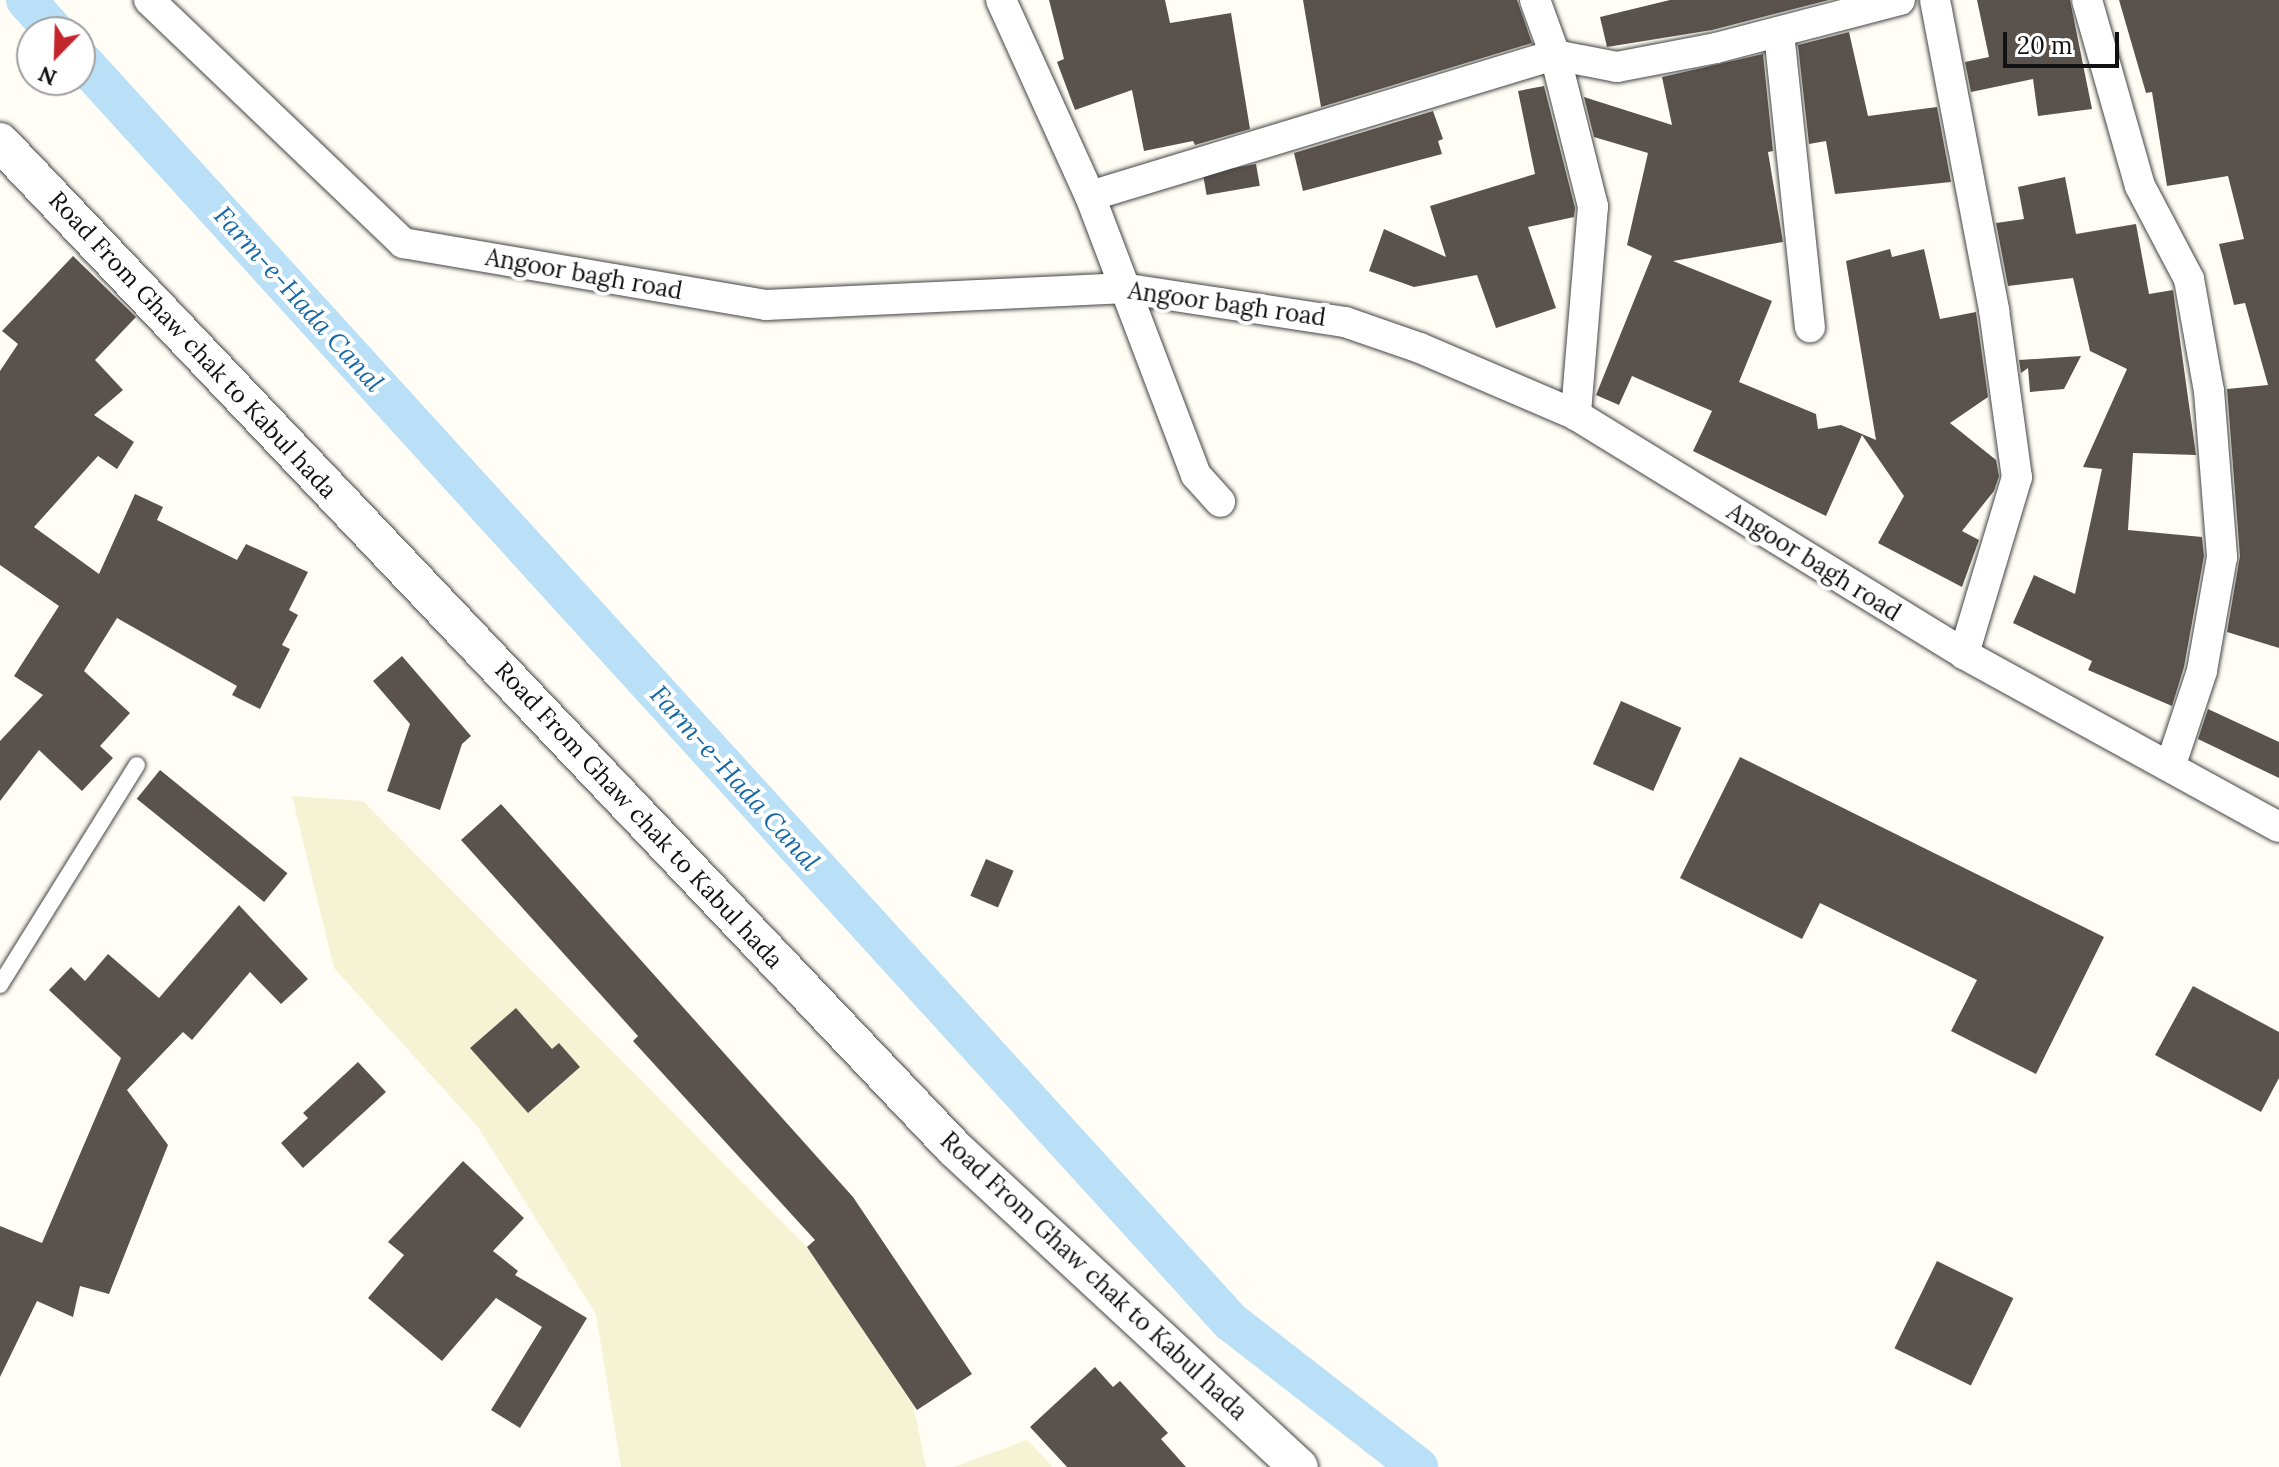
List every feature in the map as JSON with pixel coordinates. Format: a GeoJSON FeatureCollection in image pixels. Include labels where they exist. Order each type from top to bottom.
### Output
{"type":"FeatureCollection","features":[{"type":"Feature","properties":{"kind":"street","name":"Angoor bagh road"},"geometry":{"type":"LineString","coordinates":[[149,0],[403,243],[766,305],[1122,288],[1345,322],[1576,415],[1964,654],[2171,764],[2279,827]]}},
{"type":"Feature","properties":{"kind":"street"},"geometry":{"type":"LineString","coordinates":[[1001,0],[1090,196],[1122,288],[1196,475],[1220,502]]}},
{"type":"Feature","properties":{"kind":"street"},"geometry":{"type":"LineString","coordinates":[[1535,0],[1555,55],[1593,206],[1576,415]]}},
{"type":"Feature","properties":{"kind":"street"},"geometry":{"type":"LineString","coordinates":[[1935,0],[1994,310],[2017,477],[1964,654]]}},
{"type":"Feature","properties":{"kind":"street"},"geometry":{"type":"LineString","coordinates":[[2087,0],[2140,186],[2189,279],[2209,391],[2222,557],[2202,671],[2171,764]]}},
{"type":"Feature","properties":{"kind":"street"},"geometry":{"type":"LineString","coordinates":[[1090,196],[1555,55],[1617,67],[1779,33],[1895,1]]}},
{"type":"Feature","properties":{"kind":"street"},"geometry":{"type":"LineString","coordinates":[[1779,33],[1810,327]]}},
{"type":"Feature","properties":{"kind":"street","name":"Road From Ghaw chak to Kabul hada"},"geometry":{"type":"LineString","coordinates":[[0,142],[954,1148],[1299,1467]]}},
{"type":"Feature","properties":{"kind":"lane"},"geometry":{"type":"LineString","coordinates":[[0,985],[137,765]]}},
{"type":"Feature","properties":{"kind":"shaded area"},"geometry":{"type":"Polygon","coordinates":[[[292,796],[363,801],[807,1247],[913,1404],[926,1467],[621,1467],[596,1314],[478,1127],[334,968],[292,796]]]}},
{"type":"Feature","properties":{"kind":"shaded area"},"geometry":{"type":"Polygon","coordinates":[[[1027,1440],[1053,1467],[954,1467],[1027,1440]]]}},
{"type":"Feature","properties":{"kind":"building"},"geometry":{"type":"Polygon","coordinates":[[[1049,0],[1165,0],[1170,23],[1231,13],[1250,129],[1195,145],[1193,141],[1144,151],[1132,90],[1075,110],[1057,62],[1064,59],[1049,0]]]}},
{"type":"Feature","properties":{"kind":"building"},"geometry":{"type":"Polygon","coordinates":[[[1303,0],[1517,0],[1532,43],[1321,107],[1303,0]]]}},
{"type":"Feature","properties":{"kind":"building"},"geometry":{"type":"Polygon","coordinates":[[[1670,0],[1829,0],[1712,30],[1607,47],[1600,17],[1670,0]]]}},
{"type":"Feature","properties":{"kind":"building"},"geometry":{"type":"Polygon","coordinates":[[[1977,0],[2070,0],[2092,109],[2038,116],[2033,79],[1971,92],[1965,62],[1989,57],[1977,0]]]}},
{"type":"Feature","properties":{"kind":"building"},"geometry":{"type":"Polygon","coordinates":[[[2119,0],[2279,0],[2279,648],[2227,632],[2240,556],[2227,389],[2268,385],[2245,303],[2234,305],[2219,244],[2244,239],[2228,176],[2167,186],[2152,92],[2146,93],[2119,0]]]}},
{"type":"Feature","properties":{"kind":"building"},"geometry":{"type":"Polygon","coordinates":[[[1849,32],[1868,116],[1937,107],[1951,182],[1835,194],[1826,141],[1809,144],[1798,45],[1849,32]]]}},
{"type":"Feature","properties":{"kind":"building"},"geometry":{"type":"Polygon","coordinates":[[[1763,54],[1773,151],[1768,152],[1783,242],[1673,261],[1772,301],[1739,382],[1816,414],[1818,429],[1841,425],[1876,440],[1846,261],[1890,249],[1892,257],[1924,249],[1940,319],[1976,312],[1988,397],[1950,423],[1996,460],[1999,476],[1994,491],[1962,531],[1979,540],[1962,587],[1878,543],[1904,496],[1862,435],[1826,516],[1693,451],[1712,411],[1632,376],[1619,405],[1596,395],[1652,256],[1627,245],[1648,153],[1594,137],[1584,97],[1672,125],[1662,77],[1763,54]]]}},
{"type":"Feature","properties":{"kind":"building"},"geometry":{"type":"Polygon","coordinates":[[[1544,86],[1575,208],[1574,217],[1528,227],[1556,308],[1496,328],[1477,275],[1414,287],[1369,271],[1384,229],[1446,257],[1430,206],[1535,174],[1518,91],[1544,86]]]}},
{"type":"Feature","properties":{"kind":"building"},"geometry":{"type":"Polygon","coordinates":[[[1433,111],[1443,139],[1438,141],[1442,154],[1303,191],[1294,153],[1433,111]]]}},
{"type":"Feature","properties":{"kind":"building"},"geometry":{"type":"Polygon","coordinates":[[[1256,164],[1260,186],[1207,195],[1203,173],[1256,164]]]}},
{"type":"Feature","properties":{"kind":"building"},"geometry":{"type":"Polygon","coordinates":[[[2065,177],[2076,234],[2136,224],[2149,294],[2173,290],[2196,455],[2133,453],[2128,530],[2202,537],[2204,556],[2184,667],[2172,706],[2088,670],[2092,661],[2013,623],[2034,575],[2075,594],[2102,469],[2083,467],[2127,369],[2090,351],[2073,278],[2008,286],[1996,223],[2024,219],[2018,187],[2065,177]]]}},
{"type":"Feature","properties":{"kind":"building"},"geometry":{"type":"Polygon","coordinates":[[[73,256],[136,317],[95,360],[123,390],[94,415],[134,442],[117,469],[98,456],[34,527],[99,574],[135,494],[163,507],[157,520],[237,560],[246,544],[308,572],[289,610],[298,615],[282,645],[290,649],[260,709],[232,695],[237,686],[117,618],[84,671],[130,713],[100,746],[113,758],[82,791],[39,750],[0,801],[0,741],[43,695],[14,676],[59,606],[0,565],[0,371],[18,344],[2,331],[73,256]]]}},
{"type":"Feature","properties":{"kind":"building"},"geometry":{"type":"Polygon","coordinates":[[[2081,356],[2064,389],[2030,392],[2028,368],[2021,373],[2019,360],[2081,356]]]}},
{"type":"Feature","properties":{"kind":"building"},"geometry":{"type":"Polygon","coordinates":[[[402,656],[471,736],[462,744],[440,810],[387,791],[410,724],[373,681],[402,656]]]}},
{"type":"Feature","properties":{"kind":"building"},"geometry":{"type":"Polygon","coordinates":[[[1621,701],[1681,728],[1653,791],[1593,764],[1621,701]]]}},
{"type":"Feature","properties":{"kind":"building"},"geometry":{"type":"Polygon","coordinates":[[[2208,709],[2279,742],[2279,778],[2198,739],[2208,709]]]}},
{"type":"Feature","properties":{"kind":"building"},"geometry":{"type":"Polygon","coordinates":[[[1740,757],[2104,937],[2036,1074],[1951,1031],[1977,980],[1820,903],[1802,939],[1680,878],[1740,757]]]}},
{"type":"Feature","properties":{"kind":"building"},"geometry":{"type":"Polygon","coordinates":[[[160,770],[287,873],[264,902],[137,799],[160,770]]]}},
{"type":"Feature","properties":{"kind":"building"},"geometry":{"type":"Polygon","coordinates":[[[501,804],[853,1197],[972,1374],[917,1410],[807,1247],[815,1240],[633,1041],[638,1036],[461,840],[501,804]]]}},
{"type":"Feature","properties":{"kind":"building"},"geometry":{"type":"Polygon","coordinates":[[[986,859],[1014,871],[998,908],[970,896],[986,859]]]}},
{"type":"Feature","properties":{"kind":"building"},"geometry":{"type":"Polygon","coordinates":[[[239,905],[308,979],[281,1004],[250,972],[192,1040],[183,1032],[127,1090],[168,1145],[109,1294],[80,1286],[73,1317],[37,1301],[0,1377],[0,1226],[42,1243],[121,1058],[49,990],[71,967],[85,981],[108,954],[159,998],[239,905]]]}},
{"type":"Feature","properties":{"kind":"building"},"geometry":{"type":"Polygon","coordinates":[[[2193,986],[2279,1032],[2279,1078],[2261,1112],[2155,1055],[2193,986]]]}},
{"type":"Feature","properties":{"kind":"building"},"geometry":{"type":"Polygon","coordinates":[[[516,1008],[552,1049],[559,1043],[580,1067],[528,1113],[470,1048],[516,1008]]]}},
{"type":"Feature","properties":{"kind":"building"},"geometry":{"type":"Polygon","coordinates":[[[358,1062],[386,1092],[303,1168],[281,1143],[308,1118],[303,1113],[358,1062]]]}},
{"type":"Feature","properties":{"kind":"building"},"geometry":{"type":"Polygon","coordinates":[[[463,1161],[524,1218],[493,1251],[518,1271],[515,1275],[587,1318],[520,1428],[491,1410],[542,1327],[496,1298],[442,1361],[368,1298],[404,1255],[388,1242],[463,1161]]]}},
{"type":"Feature","properties":{"kind":"building"},"geometry":{"type":"Polygon","coordinates":[[[1937,1261],[2013,1298],[1971,1385],[1894,1348],[1937,1261]]]}},
{"type":"Feature","properties":{"kind":"building"},"geometry":{"type":"Polygon","coordinates":[[[1095,1367],[1113,1387],[1120,1381],[1168,1433],[1161,1439],[1186,1467],[1067,1467],[1030,1427],[1095,1367]]]}},
{"type":"Feature","properties":{"kind":"waterway","name":"Farm-e-Hada Canal"},"geometry":{"type":"LineString","coordinates":[[26,0],[40,16]]}},
{"type":"Feature","properties":{"kind":"waterway","name":"Farm-e-Hada Canal"},"geometry":{"type":"LineString","coordinates":[[96,77],[1231,1322],[1418,1467]]}}]}
